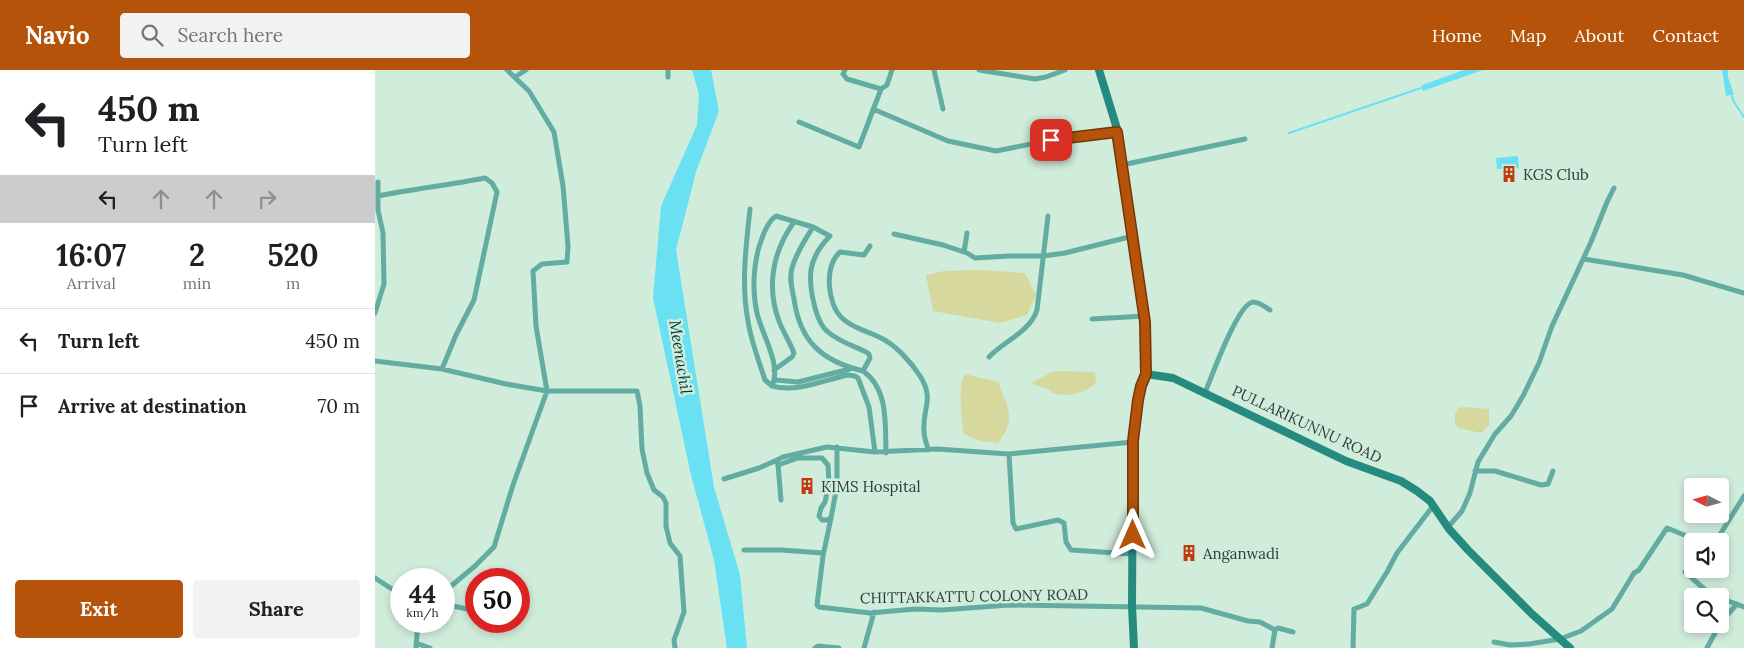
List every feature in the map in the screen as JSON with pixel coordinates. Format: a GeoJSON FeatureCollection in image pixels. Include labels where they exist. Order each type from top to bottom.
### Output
{"type":"FeatureCollection","features":[{"type":"Feature","properties":{"kind":"main road"},"geometry":{"type":"LineString","coordinates":[[1099,70],[1117,132],[1145,316],[1146,374],[1138,400],[1133,442],[1133,646]]}},
{"type":"Feature","properties":{"kind":"main road","name":"PULLARIKUNNU ROAD"},"geometry":{"type":"LineString","coordinates":[[1146,374],[1173,378],[1345,461],[1401,481],[1417,491],[1430,502],[1448,527],[1496,579],[1570,648]]}},
{"type":"Feature","properties":{"kind":"street"},"geometry":{"type":"LineString","coordinates":[[455,583],[494,547],[513,485],[547,391],[536,326],[533,271],[542,264],[567,262],[568,246],[563,186],[554,132],[529,91],[507,70]]}},
{"type":"Feature","properties":{"kind":"street"},"geometry":{"type":"LineString","coordinates":[[515,77],[526,70]]}},
{"type":"Feature","properties":{"kind":"street"},"geometry":{"type":"LineString","coordinates":[[668,70],[668,77]]}},
{"type":"Feature","properties":{"kind":"street"},"geometry":{"type":"LineString","coordinates":[[845,70],[843,74],[847,79],[881,89]]}},
{"type":"Feature","properties":{"kind":"street"},"geometry":{"type":"LineString","coordinates":[[799,122],[859,147],[881,89],[887,85],[892,70]]}},
{"type":"Feature","properties":{"kind":"street"},"geometry":{"type":"LineString","coordinates":[[934,70],[943,109]]}},
{"type":"Feature","properties":{"kind":"street"},"geometry":{"type":"LineString","coordinates":[[979,70],[1035,79],[1065,70]]}},
{"type":"Feature","properties":{"kind":"street"},"geometry":{"type":"LineString","coordinates":[[873,109],[949,141],[996,151],[1051,140],[1117,132]]}},
{"type":"Feature","properties":{"kind":"street"},"geometry":{"type":"LineString","coordinates":[[1122,165],[1245,139]]}},
{"type":"Feature","properties":{"kind":"street"},"geometry":{"type":"LineString","coordinates":[[378,196],[485,178],[492,182],[497,192],[474,300],[456,335],[442,369]]}},
{"type":"Feature","properties":{"kind":"street"},"geometry":{"type":"LineString","coordinates":[[375,313],[384,284],[383,234],[376,210],[378,182]]}},
{"type":"Feature","properties":{"kind":"street"},"geometry":{"type":"LineString","coordinates":[[1448,527],[1463,511],[1474,481],[1478,462],[1523,396],[1539,362],[1559,309],[1584,259],[1614,188]]}},
{"type":"Feature","properties":{"kind":"street"},"geometry":{"type":"LineString","coordinates":[[750,209],[745,252],[745,289],[748,322],[765,380],[779,388],[794,388],[848,375],[855,376],[861,385],[869,407],[875,452]]}},
{"type":"Feature","properties":{"kind":"street"},"geometry":{"type":"LineString","coordinates":[[773,386],[776,380],[772,356],[761,330],[755,302],[754,278],[757,256],[766,228],[773,217],[776,216],[813,227],[830,236],[818,251],[811,269],[812,293],[816,311],[828,332],[869,354],[870,358],[863,372]]}},
{"type":"Feature","properties":{"kind":"street"},"geometry":{"type":"LineString","coordinates":[[989,357],[1025,328],[1034,318],[1037,310],[1048,216]]}},
{"type":"Feature","properties":{"kind":"street"},"geometry":{"type":"LineString","coordinates":[[774,370],[792,357],[794,352],[779,321],[773,283],[779,248],[794,222]]}},
{"type":"Feature","properties":{"kind":"street"},"geometry":{"type":"LineString","coordinates":[[813,227],[799,248],[791,271],[795,310],[803,332],[818,351],[850,369],[863,372],[876,385],[883,401],[886,453]]}},
{"type":"Feature","properties":{"kind":"street"},"geometry":{"type":"LineString","coordinates":[[963,252],[967,232]]}},
{"type":"Feature","properties":{"kind":"street"},"geometry":{"type":"LineString","coordinates":[[894,234],[943,245],[975,258],[1043,256],[1065,253],[1133,236]]}},
{"type":"Feature","properties":{"kind":"street"},"geometry":{"type":"LineString","coordinates":[[870,246],[864,255],[840,252],[835,256],[829,272],[832,298],[837,312],[842,318],[882,338],[897,350],[920,376],[928,394],[924,431],[928,450]]}},
{"type":"Feature","properties":{"kind":"street"},"geometry":{"type":"LineString","coordinates":[[1584,259],[1683,275],[1744,293]]}},
{"type":"Feature","properties":{"kind":"street"},"geometry":{"type":"LineString","coordinates":[[1205,393],[1234,326],[1245,306],[1252,302],[1271,310]]}},
{"type":"Feature","properties":{"kind":"street"},"geometry":{"type":"LineString","coordinates":[[1092,319],[1145,316]]}},
{"type":"Feature","properties":{"kind":"street"},"geometry":{"type":"LineString","coordinates":[[375,361],[442,369],[513,386],[547,391],[637,391],[642,449],[647,473],[654,490],[663,496],[666,503],[666,526],[670,543],[680,556],[684,612],[675,640],[675,648]]}},
{"type":"Feature","properties":{"kind":"street"},"geometry":{"type":"LineString","coordinates":[[776,380],[798,382],[850,369]]}},
{"type":"Feature","properties":{"kind":"street"},"geometry":{"type":"LineString","coordinates":[[777,462],[783,457],[827,447],[886,453],[937,449],[1009,454],[1133,442]]}},
{"type":"Feature","properties":{"kind":"street"},"geometry":{"type":"LineString","coordinates":[[744,550],[823,553],[837,486],[837,447]]}},
{"type":"Feature","properties":{"kind":"street"},"geometry":{"type":"LineString","coordinates":[[1009,454],[1013,523],[1016,529],[1058,520],[1064,523],[1066,542],[1071,550],[1132,554]]}},
{"type":"Feature","properties":{"kind":"street"},"geometry":{"type":"LineString","coordinates":[[724,479],[777,462],[798,458],[822,458],[828,465],[829,484],[825,502],[819,516],[822,520],[831,518]]}},
{"type":"Feature","properties":{"kind":"street"},"geometry":{"type":"LineString","coordinates":[[777,462],[781,500]]}},
{"type":"Feature","properties":{"kind":"street"},"geometry":{"type":"LineString","coordinates":[[1475,471],[1495,471],[1541,485],[1547,484],[1553,471]]}},
{"type":"Feature","properties":{"kind":"street"},"geometry":{"type":"LineString","coordinates":[[1721,533],[1744,496]]}},
{"type":"Feature","properties":{"kind":"street"},"geometry":{"type":"LineString","coordinates":[[1353,648],[1354,609],[1367,604],[1397,553],[1433,506]]}},
{"type":"Feature","properties":{"kind":"street"},"geometry":{"type":"LineString","coordinates":[[1494,642],[1510,645],[1560,640],[1581,631],[1612,609],[1667,528],[1684,535]]}},
{"type":"Feature","properties":{"kind":"street","name":"CHITTAKKATTU COLONY ROAD"},"geometry":{"type":"LineString","coordinates":[[823,553],[818,606],[874,612],[915,609],[942,610],[1009,605],[1201,608],[1248,621],[1260,622],[1275,630],[1278,628],[1293,632]]}},
{"type":"Feature","properties":{"kind":"street"},"geometry":{"type":"LineString","coordinates":[[375,578],[390,588]]}},
{"type":"Feature","properties":{"kind":"street"},"geometry":{"type":"LineString","coordinates":[[1692,578],[1703,588]]}},
{"type":"Feature","properties":{"kind":"street"},"geometry":{"type":"LineString","coordinates":[[1729,601],[1744,607]]}},
{"type":"Feature","properties":{"kind":"street"},"geometry":{"type":"LineString","coordinates":[[1707,648],[1721,622],[1737,604]]}},
{"type":"Feature","properties":{"kind":"street"},"geometry":{"type":"LineString","coordinates":[[864,648],[874,612]]}},
{"type":"Feature","properties":{"kind":"street"},"geometry":{"type":"LineString","coordinates":[[1272,648],[1275,630]]}},
{"type":"Feature","properties":{"kind":"street"},"geometry":{"type":"LineString","coordinates":[[416,645],[430,648]]}},
{"type":"Feature","properties":{"kind":"street"},"geometry":{"type":"LineString","coordinates":[[815,648],[818,646],[839,648]]}},
{"type":"Feature","properties":{"kind":"green space"},"geometry":{"type":"Polygon","coordinates":[[[979,270],[1025,273],[1036,295],[1027,315],[1000,323],[933,311],[926,275],[944,271],[979,270]]]}},
{"type":"Feature","properties":{"kind":"green space"},"geometry":{"type":"Polygon","coordinates":[[[1052,372],[1093,372],[1095,373],[1096,383],[1082,392],[1064,395],[1053,393],[1032,383],[1052,372]]]}},
{"type":"Feature","properties":{"kind":"green space"},"geometry":{"type":"Polygon","coordinates":[[[965,374],[998,382],[1009,413],[1009,420],[1004,434],[998,443],[980,441],[964,434],[961,412],[961,386],[965,374]]]}},
{"type":"Feature","properties":{"kind":"green space"},"geometry":{"type":"Polygon","coordinates":[[[1458,408],[1489,409],[1489,425],[1481,433],[1459,428],[1455,424],[1455,414],[1458,408]]]}},
{"type":"Feature","properties":{"kind":"water","name":"Meenachil"},"geometry":{"type":"Polygon","coordinates":[[[692,70],[711,70],[719,111],[696,172],[676,250],[714,487],[740,575],[747,648],[727,648],[714,560],[691,475],[653,298],[661,206],[697,125],[699,94],[692,70]]]}},
{"type":"Feature","properties":{"kind":"water"},"geometry":{"type":"Polygon","coordinates":[[[1464,70],[1483,70],[1423,91],[1422,85],[1464,70]]]}},
{"type":"Feature","properties":{"kind":"water"},"geometry":{"type":"Polygon","coordinates":[[[1722,70],[1728,70],[1728,77],[1734,94],[1726,96],[1722,70]]]}},
{"type":"Feature","properties":{"kind":"water"},"geometry":{"type":"Polygon","coordinates":[[[1518,156],[1519,168],[1497,169],[1496,158],[1518,156]]]}},
{"type":"Feature","properties":{"kind":"waterway"},"geometry":{"type":"LineString","coordinates":[[1289,133],[1424,87]]}},
{"type":"Feature","properties":{"kind":"waterway"},"geometry":{"type":"LineString","coordinates":[[1731,93],[1734,102],[1744,117]]}},
{"type":"Feature","properties":{"kind":"place","name":"KGS Club"},"geometry":{"type":"Point","coordinates":[1509,174]}},
{"type":"Feature","properties":{"kind":"place","name":"KIMS Hospital"},"geometry":{"type":"Point","coordinates":[807,486]}},
{"type":"Feature","properties":{"kind":"place","name":"Anganwadi"},"geometry":{"type":"Point","coordinates":[1189,553]}},
{"type":"Feature","properties":{"kind":"route"},"geometry":{"type":"LineString","coordinates":[[1051,140],[1117,132],[1145,322],[1146,374],[1138,400],[1133,441],[1133,535]]}}]}
